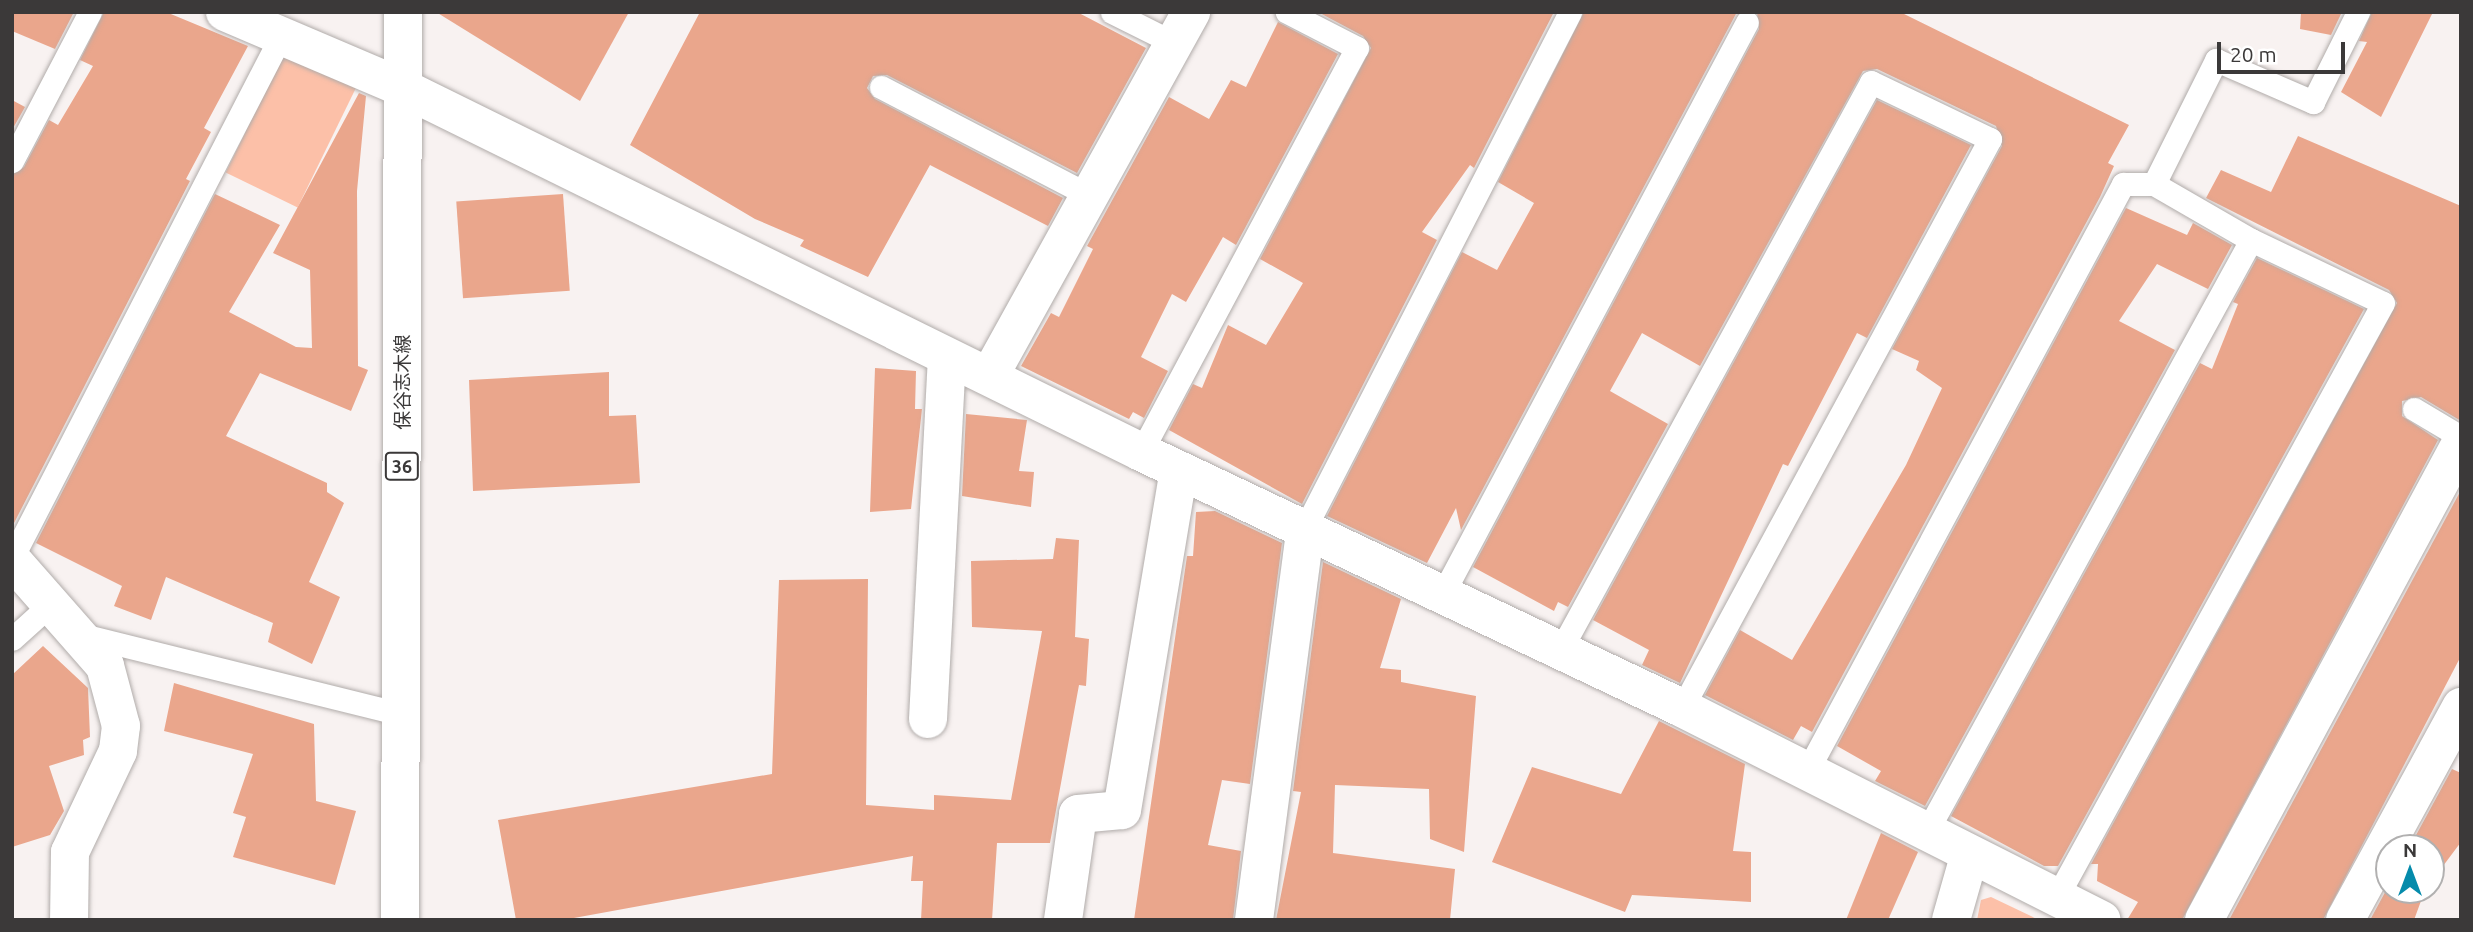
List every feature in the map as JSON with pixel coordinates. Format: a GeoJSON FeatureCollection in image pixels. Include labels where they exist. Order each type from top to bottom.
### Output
{"type":"FeatureCollection","features":[{"type":"Feature","properties":{"kind":"street"},"geometry":{"type":"LineString","coordinates":[[225,12],[403,88],[947,357],[990,375],[1179,471],[1306,526],[1441,597],[1560,649],[1682,708],[1806,773],[1927,831],[1969,858],[2102,920]]}},
{"type":"Feature","properties":{"kind":"street","name":"保谷志木線"},"geometry":{"type":"LineString","coordinates":[[400,920],[403,12]]}},
{"type":"Feature","properties":{"kind":"street"},"geometry":{"type":"LineString","coordinates":[[990,375],[1182,28]]}},
{"type":"Feature","properties":{"kind":"street"},"geometry":{"type":"LineString","coordinates":[[929,719],[947,357]]}},
{"type":"Feature","properties":{"kind":"street"},"geometry":{"type":"LineString","coordinates":[[2204,920],[2461,443]]}},
{"type":"Feature","properties":{"kind":"street"},"geometry":{"type":"LineString","coordinates":[[1063,920],[1078,814],[1122,810],[1179,471]]}},
{"type":"Feature","properties":{"kind":"street"},"geometry":{"type":"LineString","coordinates":[[1254,920],[1306,526]]}},
{"type":"Feature","properties":{"kind":"street"},"geometry":{"type":"LineString","coordinates":[[12,559],[54,601],[105,666],[121,726],[118,751],[70,852],[69,920]]}},
{"type":"Feature","properties":{"kind":"street"},"geometry":{"type":"LineString","coordinates":[[2345,920],[2461,707]]}},
{"type":"Feature","properties":{"kind":"street"},"geometry":{"type":"LineString","coordinates":[[1951,920],[1969,858]]}},
{"type":"Feature","properties":{"kind":"lane"},"geometry":{"type":"LineString","coordinates":[[12,161],[90,12]]}},
{"type":"Feature","properties":{"kind":"lane"},"geometry":{"type":"LineString","coordinates":[[1112,12],[1182,28]]}},
{"type":"Feature","properties":{"kind":"lane"},"geometry":{"type":"LineString","coordinates":[[1141,452],[1357,48],[1287,12]]}},
{"type":"Feature","properties":{"kind":"lane"},"geometry":{"type":"LineString","coordinates":[[1306,526],[1570,12]]}},
{"type":"Feature","properties":{"kind":"lane"},"geometry":{"type":"LineString","coordinates":[[2154,184],[2216,60],[2313,102],[2358,12]]}},
{"type":"Feature","properties":{"kind":"lane"},"geometry":{"type":"LineString","coordinates":[[1441,597],[1747,22]]}},
{"type":"Feature","properties":{"kind":"lane"},"geometry":{"type":"LineString","coordinates":[[12,559],[281,36]]}},
{"type":"Feature","properties":{"kind":"lane"},"geometry":{"type":"LineString","coordinates":[[1560,649],[1871,82],[1990,139],[1682,708]]}},
{"type":"Feature","properties":{"kind":"lane"},"geometry":{"type":"LineString","coordinates":[[881,87],[1090,196]]}},
{"type":"Feature","properties":{"kind":"lane"},"geometry":{"type":"LineString","coordinates":[[1806,773],[2123,184],[2154,184],[2250,240],[2383,303],[2055,900]]}},
{"type":"Feature","properties":{"kind":"lane"},"geometry":{"type":"LineString","coordinates":[[1927,831],[2250,240]]}},
{"type":"Feature","properties":{"kind":"lane"},"geometry":{"type":"LineString","coordinates":[[2414,409],[2461,438]]}},
{"type":"Feature","properties":{"kind":"lane"},"geometry":{"type":"LineString","coordinates":[[12,639],[54,601]]}},
{"type":"Feature","properties":{"kind":"lane"},"geometry":{"type":"LineString","coordinates":[[82,635],[401,714]]}},
{"type":"Feature","properties":{"kind":"shaded area"},"geometry":{"type":"Polygon","coordinates":[[[284,53],[356,88],[298,208],[226,173],[284,53]]]}},
{"type":"Feature","properties":{"kind":"shaded area"},"geometry":{"type":"Polygon","coordinates":[[[1991,897],[2039,920],[1977,920],[1981,900],[1991,897]]]}},
{"type":"Feature","properties":{"kind":"building"},"geometry":{"type":"Polygon","coordinates":[[[12,12],[74,12],[55,49],[12,31],[12,12]]]}},
{"type":"Feature","properties":{"kind":"building"},"geometry":{"type":"Polygon","coordinates":[[[104,12],[166,12],[248,46],[204,128],[211,132],[186,179],[190,181],[12,527],[12,175],[24,167],[49,120],[58,125],[93,66],[80,60],[104,12]]]}},
{"type":"Feature","properties":{"kind":"building"},"geometry":{"type":"Polygon","coordinates":[[[436,12],[629,12],[580,101],[436,12]]]}},
{"type":"Feature","properties":{"kind":"building"},"geometry":{"type":"Polygon","coordinates":[[[700,12],[1077,12],[1146,48],[1077,173],[887,75],[873,76],[867,88],[875,99],[1063,198],[1048,226],[930,165],[868,277],[800,246],[804,240],[755,219],[630,145],[700,12]]]}},
{"type":"Feature","properties":{"kind":"building"},"geometry":{"type":"Polygon","coordinates":[[[1318,12],[1554,12],[1474,168],[1470,165],[1422,232],[1437,240],[1302,504],[1169,430],[1193,384],[1202,388],[1228,325],[1266,345],[1303,283],[1260,259],[1371,48],[1363,36],[1318,12]]]}},
{"type":"Feature","properties":{"kind":"building"},"geometry":{"type":"Polygon","coordinates":[[[1584,12],[1737,12],[1461,530],[1456,508],[1427,563],[1327,516],[1462,252],[1497,270],[1534,203],[1498,182],[1584,12]]]}},
{"type":"Feature","properties":{"kind":"building"},"geometry":{"type":"Polygon","coordinates":[[[1757,12],[1900,12],[2129,125],[2108,163],[2114,166],[2100,197],[1812,732],[1801,726],[1793,740],[1705,695],[1740,630],[1792,660],[1906,465],[1942,388],[1916,370],[1919,361],[1892,349],[2002,146],[1996,126],[1877,69],[1863,71],[1700,366],[1642,333],[1610,391],[1668,424],[1568,607],[1558,602],[1554,611],[1473,567],[1759,29],[1757,12]]]}},
{"type":"Feature","properties":{"kind":"building"},"geometry":{"type":"Polygon","coordinates":[[[2301,12],[2342,12],[2331,35],[2300,29],[2301,12]]]}},
{"type":"Feature","properties":{"kind":"building"},"geometry":{"type":"Polygon","coordinates":[[[2372,12],[2433,12],[2381,117],[2341,92],[2367,42],[2359,41],[2372,12]]]}},
{"type":"Feature","properties":{"kind":"building"},"geometry":{"type":"Polygon","coordinates":[[[1278,22],[1338,54],[1236,245],[1223,237],[1186,302],[1172,294],[1141,357],[1168,371],[1144,418],[1133,412],[1129,419],[1021,366],[1051,313],[1059,317],[1093,249],[1087,246],[1169,97],[1209,119],[1231,80],[1246,87],[1278,22]]]}},
{"type":"Feature","properties":{"kind":"building"},"geometry":{"type":"Polygon","coordinates":[[[359,93],[366,96],[357,191],[358,366],[368,370],[351,411],[260,373],[226,436],[327,483],[327,492],[344,503],[309,582],[340,597],[312,664],[268,642],[273,623],[166,577],[151,620],[114,606],[122,586],[36,543],[215,194],[280,225],[229,312],[296,347],[312,348],[310,270],[273,253],[359,93]]]}},
{"type":"Feature","properties":{"kind":"building"},"geometry":{"type":"Polygon","coordinates":[[[12,100],[25,107],[12,130],[12,100]]]}},
{"type":"Feature","properties":{"kind":"building"},"geometry":{"type":"Polygon","coordinates":[[[1877,100],[1971,145],[1867,338],[1857,333],[1788,466],[1783,464],[1680,683],[1642,665],[1649,650],[1593,620],[1877,100]]]}},
{"type":"Feature","properties":{"kind":"building"},"geometry":{"type":"Polygon","coordinates":[[[2298,136],[2461,206],[2461,421],[2421,397],[2402,401],[2402,416],[2438,440],[2182,920],[2127,920],[2138,902],[2097,881],[2098,864],[2091,864],[2397,303],[2389,290],[2206,198],[2221,170],[2271,192],[2298,136]]]}},
{"type":"Feature","properties":{"kind":"building"},"geometry":{"type":"Polygon","coordinates":[[[563,194],[570,291],[463,298],[456,201],[563,194]]]}},
{"type":"Feature","properties":{"kind":"building"},"geometry":{"type":"Polygon","coordinates":[[[2126,208],[2187,235],[2193,223],[2232,245],[2208,289],[2157,264],[2119,321],[2175,350],[1925,806],[1875,781],[1881,771],[1837,746],[2126,208]]]}},
{"type":"Feature","properties":{"kind":"building"},"geometry":{"type":"Polygon","coordinates":[[[2257,258],[2364,309],[2058,866],[2044,866],[1951,816],[2200,363],[2212,369],[2238,304],[2233,302],[2257,258]]]}},
{"type":"Feature","properties":{"kind":"building"},"geometry":{"type":"Polygon","coordinates":[[[875,368],[916,371],[915,409],[922,409],[911,509],[870,512],[875,368]]]}},
{"type":"Feature","properties":{"kind":"building"},"geometry":{"type":"Polygon","coordinates":[[[609,372],[609,416],[636,415],[640,483],[473,491],[469,380],[609,372]]]}},
{"type":"Feature","properties":{"kind":"building"},"geometry":{"type":"Polygon","coordinates":[[[966,414],[1027,420],[1019,471],[1034,472],[1031,507],[962,496],[966,414]]]}},
{"type":"Feature","properties":{"kind":"building"},"geometry":{"type":"Polygon","coordinates":[[[2461,490],[2461,656],[2323,920],[2229,920],[2461,490]]]}},
{"type":"Feature","properties":{"kind":"building"},"geometry":{"type":"Polygon","coordinates":[[[1215,511],[1282,543],[1250,784],[1222,780],[1208,845],[1241,851],[1233,920],[1134,920],[1187,556],[1193,556],[1196,512],[1215,511]]]}},
{"type":"Feature","properties":{"kind":"building"},"geometry":{"type":"Polygon","coordinates":[[[1056,538],[1079,540],[1075,637],[1089,639],[1086,686],[1079,685],[1050,843],[997,843],[992,920],[921,920],[923,881],[911,881],[913,856],[563,920],[516,920],[498,820],[772,774],[779,580],[868,579],[866,805],[934,810],[934,795],[1011,800],[1042,631],[972,627],[971,561],[1053,559],[1056,538]]]}},
{"type":"Feature","properties":{"kind":"building"},"geometry":{"type":"Polygon","coordinates":[[[1323,562],[1401,599],[1380,668],[1401,670],[1401,682],[1476,696],[1464,852],[1430,839],[1429,789],[1335,785],[1333,853],[1455,869],[1450,920],[1276,920],[1301,792],[1293,791],[1323,562]]]}},
{"type":"Feature","properties":{"kind":"building"},"geometry":{"type":"Polygon","coordinates":[[[43,646],[88,688],[90,737],[83,740],[84,755],[49,766],[64,811],[50,835],[12,847],[12,675],[43,646]]]}},
{"type":"Feature","properties":{"kind":"building"},"geometry":{"type":"Polygon","coordinates":[[[174,683],[314,724],[316,801],[356,811],[335,885],[233,857],[246,817],[233,813],[253,754],[164,731],[174,683]]]}},
{"type":"Feature","properties":{"kind":"building"},"geometry":{"type":"Polygon","coordinates":[[[1659,721],[1745,764],[1733,851],[1751,852],[1751,902],[1632,895],[1625,912],[1492,862],[1532,767],[1621,794],[1659,721]]]}},
{"type":"Feature","properties":{"kind":"building"},"geometry":{"type":"Polygon","coordinates":[[[2452,769],[2461,773],[2461,842],[2445,863],[2445,834],[2417,834],[2452,769]]]}},
{"type":"Feature","properties":{"kind":"building"},"geometry":{"type":"Polygon","coordinates":[[[1881,833],[1918,852],[1888,920],[1846,920],[1881,833]]]}},
{"type":"Feature","properties":{"kind":"building"},"geometry":{"type":"Polygon","coordinates":[[[2379,904],[2420,904],[2414,920],[2370,920],[2379,904]]]}}]}
